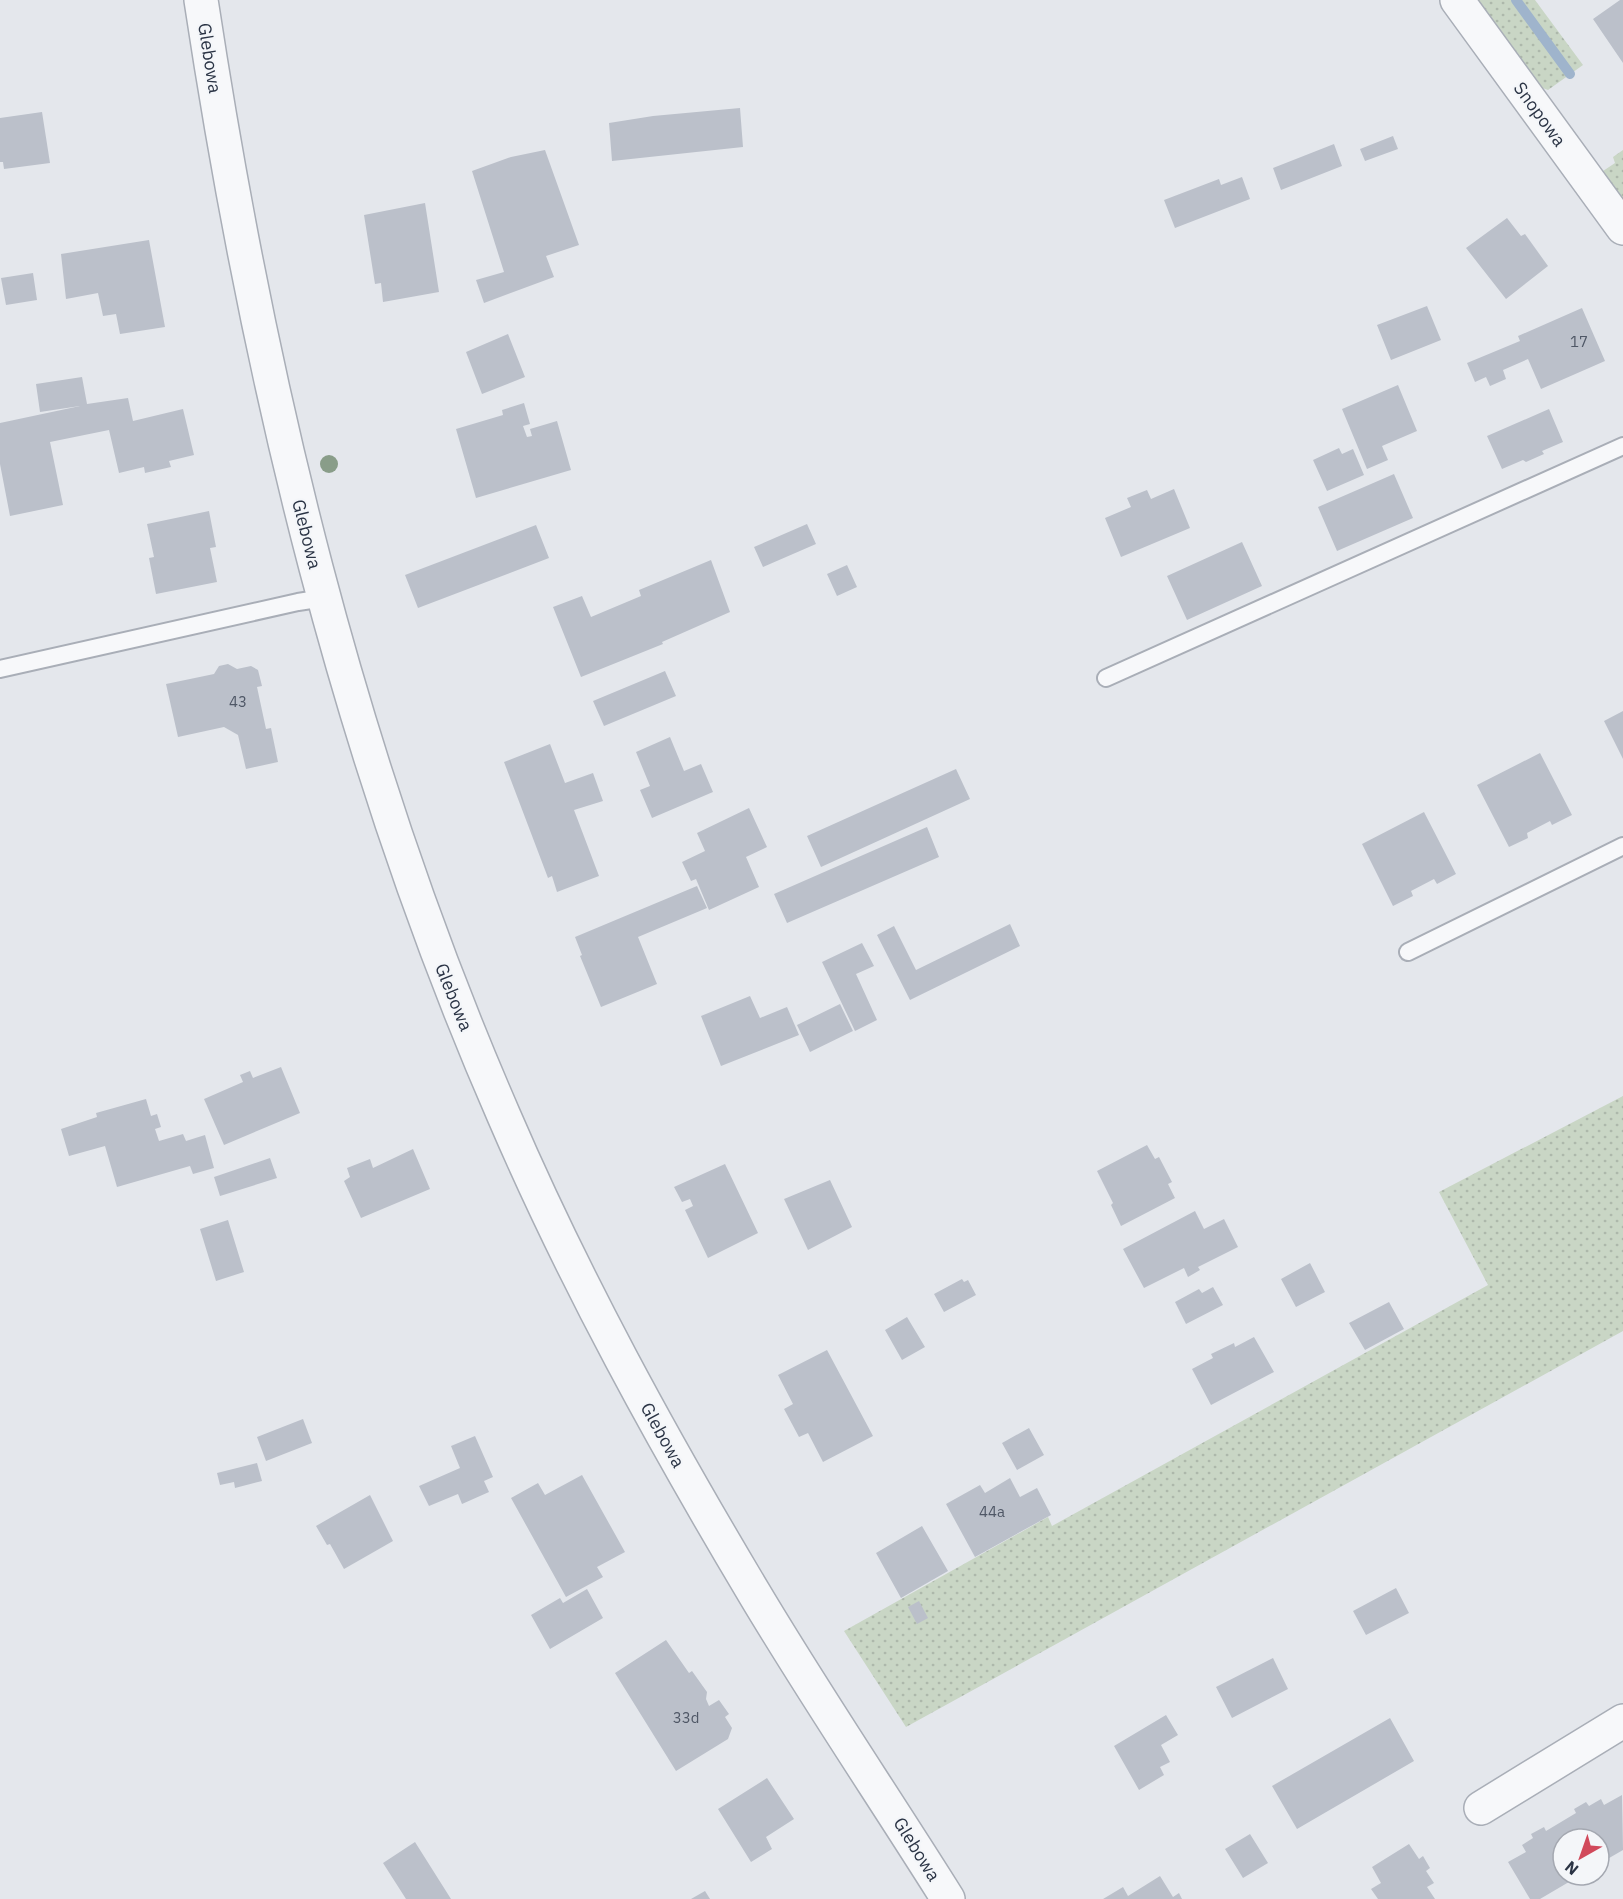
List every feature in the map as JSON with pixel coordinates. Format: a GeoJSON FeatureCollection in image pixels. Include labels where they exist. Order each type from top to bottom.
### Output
{"type":"FeatureCollection","features":[{"type":"Feature","properties":{"kind":"street","name":"Glebowa"},"geometry":{"type":"LineString","coordinates":[[201,0],[254,304],[286,450],[324,598],[385,807],[440,961],[505,1119],[546,1207],[655,1422],[750,1586],[948,1899]]}},
{"type":"Feature","properties":{"kind":"street","name":"Snopowa"},"geometry":{"type":"LineString","coordinates":[[1457,0],[1623,228]]}},
{"type":"Feature","properties":{"kind":"street"},"geometry":{"type":"LineString","coordinates":[[1480,1808],[1623,1721]]}},
{"type":"Feature","properties":{"kind":"lane"},"geometry":{"type":"LineString","coordinates":[[1106,678],[1623,446]]}},
{"type":"Feature","properties":{"kind":"lane"},"geometry":{"type":"LineString","coordinates":[[0,669],[324,598]]}},
{"type":"Feature","properties":{"kind":"lane"},"geometry":{"type":"LineString","coordinates":[[1408,952],[1623,846]]}},
{"type":"Feature","properties":{"kind":"green space"},"geometry":{"type":"Polygon","coordinates":[[[1476,0],[1535,0],[1583,65],[1548,90],[1540,87],[1476,0]]]}},
{"type":"Feature","properties":{"kind":"green space"},"geometry":{"type":"Polygon","coordinates":[[[1623,150],[1623,204],[1600,173],[1615,163],[1613,157],[1623,150]]]}},
{"type":"Feature","properties":{"kind":"green space"},"geometry":{"type":"Polygon","coordinates":[[[1623,1096],[1623,1331],[906,1727],[844,1631],[1048,1517],[1052,1526],[1488,1285],[1439,1192],[1623,1096]]]}},
{"type":"Feature","properties":{"kind":"building"},"geometry":{"type":"Polygon","coordinates":[[[1623,0],[1623,63],[1593,19],[1623,0]]]}},
{"type":"Feature","properties":{"kind":"building"},"geometry":{"type":"Polygon","coordinates":[[[740,108],[743,147],[612,161],[609,123],[653,116],[740,108]]]}},
{"type":"Feature","properties":{"kind":"building"},"geometry":{"type":"Polygon","coordinates":[[[42,112],[50,163],[4,169],[3,162],[0,162],[0,118],[42,112]]]}},
{"type":"Feature","properties":{"kind":"building"},"geometry":{"type":"Polygon","coordinates":[[[1393,136],[1398,149],[1365,161],[1360,149],[1393,136]]]}},
{"type":"Feature","properties":{"kind":"building"},"geometry":{"type":"Polygon","coordinates":[[[1334,144],[1342,166],[1281,190],[1273,168],[1334,144]]]}},
{"type":"Feature","properties":{"kind":"building"},"geometry":{"type":"Polygon","coordinates":[[[545,150],[579,245],[546,256],[554,277],[484,303],[476,280],[504,272],[472,171],[511,157],[545,150]]]}},
{"type":"Feature","properties":{"kind":"building"},"geometry":{"type":"Polygon","coordinates":[[[1242,177],[1250,199],[1175,228],[1164,200],[1219,179],[1221,185],[1242,177]]]}},
{"type":"Feature","properties":{"kind":"building"},"geometry":{"type":"Polygon","coordinates":[[[425,203],[439,292],[383,302],[381,283],[375,284],[364,215],[425,203]]]}},
{"type":"Feature","properties":{"kind":"building"},"geometry":{"type":"Polygon","coordinates":[[[1507,218],[1521,236],[1525,234],[1548,266],[1506,299],[1466,248],[1507,218]]]}},
{"type":"Feature","properties":{"kind":"building"},"geometry":{"type":"Polygon","coordinates":[[[149,240],[165,327],[120,334],[116,314],[103,316],[98,293],[66,299],[61,254],[149,240]]]}},
{"type":"Feature","properties":{"kind":"building"},"geometry":{"type":"Polygon","coordinates":[[[33,273],[37,300],[6,305],[1,278],[33,273]]]}},
{"type":"Feature","properties":{"kind":"building"},"geometry":{"type":"Polygon","coordinates":[[[1427,306],[1441,340],[1391,360],[1377,325],[1427,306]]]}},
{"type":"Feature","properties":{"kind":"building"},"geometry":{"type":"Polygon","coordinates":[[[1582,308],[1605,361],[1541,389],[1528,359],[1503,370],[1506,379],[1490,386],[1486,377],[1475,382],[1467,363],[1520,341],[1518,336],[1582,308]]]}},
{"type":"Feature","properties":{"kind":"building"},"geometry":{"type":"Polygon","coordinates":[[[508,334],[525,377],[482,394],[466,352],[508,334]]]}},
{"type":"Feature","properties":{"kind":"building"},"geometry":{"type":"Polygon","coordinates":[[[82,377],[87,404],[128,398],[133,421],[183,409],[194,455],[169,461],[171,467],[145,473],[144,467],[119,473],[109,430],[50,442],[63,505],[10,516],[0,464],[0,423],[80,406],[40,412],[36,384],[82,377]]]}},
{"type":"Feature","properties":{"kind":"building"},"geometry":{"type":"Polygon","coordinates":[[[1398,385],[1417,431],[1382,446],[1388,460],[1367,469],[1342,409],[1398,385]]]}},
{"type":"Feature","properties":{"kind":"building"},"geometry":{"type":"Polygon","coordinates":[[[524,403],[530,424],[523,426],[527,437],[532,436],[530,429],[557,421],[571,470],[476,498],[456,429],[503,415],[502,410],[524,403]]]}},
{"type":"Feature","properties":{"kind":"building"},"geometry":{"type":"Polygon","coordinates":[[[1549,409],[1563,442],[1542,451],[1544,454],[1526,462],[1523,460],[1502,469],[1487,436],[1549,409]]]}},
{"type":"Feature","properties":{"kind":"building"},"geometry":{"type":"Polygon","coordinates":[[[1339,448],[1342,454],[1353,449],[1364,475],[1327,491],[1313,460],[1339,448]]]}},
{"type":"Feature","properties":{"kind":"building"},"geometry":{"type":"Polygon","coordinates":[[[1394,474],[1413,518],[1337,551],[1318,507],[1394,474]]]}},
{"type":"Feature","properties":{"kind":"building"},"geometry":{"type":"Polygon","coordinates":[[[1174,489],[1190,528],[1121,557],[1105,518],[1131,507],[1127,498],[1147,490],[1151,499],[1174,489]]]}},
{"type":"Feature","properties":{"kind":"building"},"geometry":{"type":"Polygon","coordinates":[[[209,511],[216,547],[210,548],[217,582],[156,594],[149,558],[154,557],[147,524],[209,511]]]}},
{"type":"Feature","properties":{"kind":"building"},"geometry":{"type":"Polygon","coordinates":[[[807,524],[816,544],[763,567],[754,547],[807,524]]]}},
{"type":"Feature","properties":{"kind":"building"},"geometry":{"type":"Polygon","coordinates":[[[536,525],[549,558],[418,608],[405,575],[536,525]]]}},
{"type":"Feature","properties":{"kind":"building"},"geometry":{"type":"Polygon","coordinates":[[[1242,542],[1262,586],[1187,620],[1167,576],[1242,542]]]}},
{"type":"Feature","properties":{"kind":"building"},"geometry":{"type":"Polygon","coordinates":[[[711,560],[730,612],[662,642],[663,644],[581,677],[553,607],[582,596],[591,617],[641,596],[639,590],[711,560]]]}},
{"type":"Feature","properties":{"kind":"building"},"geometry":{"type":"Polygon","coordinates":[[[847,565],[857,587],[837,596],[827,574],[847,565]]]}},
{"type":"Feature","properties":{"kind":"building"},"geometry":{"type":"Polygon","coordinates":[[[228,664],[237,669],[251,666],[258,670],[262,686],[257,687],[266,729],[271,728],[278,762],[246,769],[238,735],[224,727],[178,737],[166,684],[214,674],[219,666],[228,664]]]}},
{"type":"Feature","properties":{"kind":"building"},"geometry":{"type":"Polygon","coordinates":[[[665,671],[676,696],[604,726],[593,701],[665,671]]]}},
{"type":"Feature","properties":{"kind":"building"},"geometry":{"type":"Polygon","coordinates":[[[1623,711],[1623,759],[1604,721],[1623,711]]]}},
{"type":"Feature","properties":{"kind":"building"},"geometry":{"type":"Polygon","coordinates":[[[670,737],[684,771],[701,764],[713,792],[652,818],[640,790],[650,786],[636,752],[670,737]]]}},
{"type":"Feature","properties":{"kind":"building"},"geometry":{"type":"Polygon","coordinates":[[[550,744],[565,783],[593,773],[603,801],[574,810],[599,876],[557,892],[552,876],[548,878],[504,762],[550,744]]]}},
{"type":"Feature","properties":{"kind":"building"},"geometry":{"type":"Polygon","coordinates":[[[1540,753],[1572,815],[1552,825],[1550,821],[1527,833],[1528,838],[1509,847],[1477,785],[1540,753]]]}},
{"type":"Feature","properties":{"kind":"building"},"geometry":{"type":"Polygon","coordinates":[[[956,769],[970,799],[821,867],[807,836],[956,769]]]}},
{"type":"Feature","properties":{"kind":"building"},"geometry":{"type":"Polygon","coordinates":[[[749,808],[767,847],[746,857],[759,887],[709,910],[696,879],[691,881],[682,862],[705,851],[697,833],[749,808]]]}},
{"type":"Feature","properties":{"kind":"building"},"geometry":{"type":"Polygon","coordinates":[[[1424,812],[1456,874],[1437,884],[1434,879],[1411,891],[1413,896],[1393,906],[1362,844],[1424,812]]]}},
{"type":"Feature","properties":{"kind":"building"},"geometry":{"type":"Polygon","coordinates":[[[927,827],[939,857],[787,923],[774,894],[927,827]]]}},
{"type":"Feature","properties":{"kind":"building"},"geometry":{"type":"Polygon","coordinates":[[[697,886],[707,908],[638,937],[657,984],[601,1007],[580,956],[582,955],[575,937],[697,886]]]}},
{"type":"Feature","properties":{"kind":"building"},"geometry":{"type":"Polygon","coordinates":[[[1010,924],[1020,946],[910,1000],[877,935],[894,926],[916,970],[1010,924]]]}},
{"type":"Feature","properties":{"kind":"building"},"geometry":{"type":"Polygon","coordinates":[[[862,943],[874,966],[856,974],[877,1020],[855,1031],[822,962],[862,943]]]}},
{"type":"Feature","properties":{"kind":"building"},"geometry":{"type":"Polygon","coordinates":[[[750,996],[760,1018],[787,1007],[799,1035],[721,1066],[701,1016],[750,996]]]}},
{"type":"Feature","properties":{"kind":"building"},"geometry":{"type":"Polygon","coordinates":[[[840,1004],[853,1031],[810,1052],[797,1025],[840,1004]]]}},
{"type":"Feature","properties":{"kind":"building"},"geometry":{"type":"Polygon","coordinates":[[[281,1067],[300,1113],[224,1145],[204,1099],[243,1082],[240,1075],[250,1071],[253,1078],[281,1067]]]}},
{"type":"Feature","properties":{"kind":"building"},"geometry":{"type":"Polygon","coordinates":[[[146,1099],[151,1116],[157,1114],[161,1127],[155,1129],[159,1141],[183,1134],[186,1141],[205,1135],[214,1168],[193,1174],[190,1166],[117,1187],[105,1146],[69,1156],[61,1129],[97,1117],[96,1113],[146,1099]]]}},
{"type":"Feature","properties":{"kind":"building"},"geometry":{"type":"Polygon","coordinates":[[[1147,1145],[1155,1159],[1159,1157],[1172,1182],[1168,1184],[1175,1198],[1121,1226],[1111,1205],[1113,1203],[1097,1171],[1147,1145]]]}},
{"type":"Feature","properties":{"kind":"building"},"geometry":{"type":"Polygon","coordinates":[[[413,1149],[430,1189],[361,1218],[344,1181],[350,1177],[347,1168],[370,1159],[373,1168],[413,1149]]]}},
{"type":"Feature","properties":{"kind":"building"},"geometry":{"type":"Polygon","coordinates":[[[270,1158],[277,1178],[220,1196],[214,1177],[270,1158]]]}},
{"type":"Feature","properties":{"kind":"building"},"geometry":{"type":"Polygon","coordinates":[[[725,1164],[758,1233],[708,1258],[685,1210],[693,1206],[690,1199],[682,1202],[674,1187],[725,1164]]]}},
{"type":"Feature","properties":{"kind":"building"},"geometry":{"type":"Polygon","coordinates":[[[830,1180],[852,1227],[808,1250],[784,1199],[830,1180]]]}},
{"type":"Feature","properties":{"kind":"building"},"geometry":{"type":"Polygon","coordinates":[[[1195,1211],[1204,1229],[1224,1219],[1238,1247],[1198,1267],[1200,1270],[1188,1277],[1184,1268],[1144,1288],[1123,1249],[1195,1211]]]}},
{"type":"Feature","properties":{"kind":"building"},"geometry":{"type":"Polygon","coordinates":[[[228,1220],[244,1272],[216,1281],[200,1229],[228,1220]]]}},
{"type":"Feature","properties":{"kind":"building"},"geometry":{"type":"Polygon","coordinates":[[[1310,1263],[1325,1292],[1296,1307],[1281,1279],[1310,1263]]]}},
{"type":"Feature","properties":{"kind":"building"},"geometry":{"type":"Polygon","coordinates":[[[962,1279],[964,1282],[968,1280],[976,1295],[944,1312],[934,1294],[962,1279]]]}},
{"type":"Feature","properties":{"kind":"building"},"geometry":{"type":"Polygon","coordinates":[[[1213,1287],[1223,1305],[1186,1324],[1175,1302],[1199,1289],[1202,1293],[1213,1287]]]}},
{"type":"Feature","properties":{"kind":"building"},"geometry":{"type":"Polygon","coordinates":[[[1389,1302],[1404,1329],[1365,1350],[1349,1323],[1389,1302]]]}},
{"type":"Feature","properties":{"kind":"building"},"geometry":{"type":"Polygon","coordinates":[[[907,1317],[925,1347],[902,1360],[885,1330],[907,1317]]]}},
{"type":"Feature","properties":{"kind":"building"},"geometry":{"type":"Polygon","coordinates":[[[1254,1337],[1274,1372],[1211,1405],[1192,1369],[1213,1358],[1211,1354],[1234,1343],[1235,1347],[1254,1337]]]}},
{"type":"Feature","properties":{"kind":"building"},"geometry":{"type":"Polygon","coordinates":[[[827,1350],[873,1436],[823,1462],[808,1433],[799,1437],[784,1409],[793,1404],[778,1375],[827,1350]]]}},
{"type":"Feature","properties":{"kind":"building"},"geometry":{"type":"Polygon","coordinates":[[[303,1419],[312,1443],[266,1461],[257,1437],[303,1419]]]}},
{"type":"Feature","properties":{"kind":"building"},"geometry":{"type":"Polygon","coordinates":[[[1029,1428],[1044,1455],[1017,1470],[1002,1443],[1029,1428]]]}},
{"type":"Feature","properties":{"kind":"building"},"geometry":{"type":"Polygon","coordinates":[[[475,1436],[493,1477],[484,1481],[489,1492],[462,1504],[458,1494],[429,1506],[419,1486],[460,1468],[451,1446],[475,1436]]]}},
{"type":"Feature","properties":{"kind":"building"},"geometry":{"type":"Polygon","coordinates":[[[257,1463],[262,1481],[235,1488],[234,1482],[220,1485],[217,1473],[257,1463]]]}},
{"type":"Feature","properties":{"kind":"building"},"geometry":{"type":"Polygon","coordinates":[[[582,1475],[625,1552],[597,1567],[603,1577],[566,1597],[511,1498],[538,1483],[545,1495],[582,1475]]]}},
{"type":"Feature","properties":{"kind":"building"},"geometry":{"type":"Polygon","coordinates":[[[1010,1478],[1020,1497],[1037,1488],[1051,1515],[975,1557],[946,1504],[980,1485],[985,1493],[1010,1478]]]}},
{"type":"Feature","properties":{"kind":"building"},"geometry":{"type":"Polygon","coordinates":[[[370,1495],[393,1541],[344,1569],[330,1544],[327,1545],[316,1526],[370,1495]]]}},
{"type":"Feature","properties":{"kind":"building"},"geometry":{"type":"Polygon","coordinates":[[[922,1526],[948,1571],[901,1598],[876,1553],[922,1526]]]}},
{"type":"Feature","properties":{"kind":"building"},"geometry":{"type":"Polygon","coordinates":[[[1396,1588],[1409,1613],[1366,1635],[1353,1611],[1396,1588]]]}},
{"type":"Feature","properties":{"kind":"building"},"geometry":{"type":"Polygon","coordinates":[[[587,1589],[603,1618],[550,1649],[531,1615],[560,1598],[563,1603],[587,1589]]]}},
{"type":"Feature","properties":{"kind":"building"},"geometry":{"type":"Polygon","coordinates":[[[919,1601],[928,1618],[917,1624],[908,1607],[919,1601]]]}},
{"type":"Feature","properties":{"kind":"building"},"geometry":{"type":"Polygon","coordinates":[[[666,1640],[689,1673],[692,1671],[707,1692],[706,1699],[709,1706],[719,1700],[729,1714],[725,1717],[732,1728],[728,1739],[676,1771],[615,1673],[666,1640]]]}},
{"type":"Feature","properties":{"kind":"building"},"geometry":{"type":"Polygon","coordinates":[[[1273,1658],[1288,1689],[1232,1718],[1216,1687],[1273,1658]]]}},
{"type":"Feature","properties":{"kind":"building"},"geometry":{"type":"Polygon","coordinates":[[[1166,1715],[1178,1735],[1161,1745],[1170,1762],[1160,1767],[1164,1775],[1139,1790],[1114,1746],[1166,1715]]]}},
{"type":"Feature","properties":{"kind":"building"},"geometry":{"type":"Polygon","coordinates":[[[1390,1718],[1414,1761],[1297,1829],[1272,1786],[1390,1718]]]}},
{"type":"Feature","properties":{"kind":"building"},"geometry":{"type":"Polygon","coordinates":[[[767,1778],[794,1819],[766,1837],[772,1849],[751,1862],[718,1809],[767,1778]]]}},
{"type":"Feature","properties":{"kind":"building"},"geometry":{"type":"Polygon","coordinates":[[[1622,1795],[1623,1850],[1611,1857],[1611,1827],[1553,1827],[1576,1813],[1574,1809],[1586,1802],[1589,1806],[1601,1799],[1604,1805],[1622,1795]]]}},
{"type":"Feature","properties":{"kind":"building"},"geometry":{"type":"Polygon","coordinates":[[[1544,1827],[1546,1831],[1551,1828],[1551,1887],[1560,1887],[1540,1899],[1530,1899],[1508,1862],[1526,1852],[1522,1845],[1533,1838],[1531,1834],[1544,1827]]]}},
{"type":"Feature","properties":{"kind":"building"},"geometry":{"type":"Polygon","coordinates":[[[1250,1834],[1268,1863],[1243,1878],[1225,1849],[1250,1834]]]}},
{"type":"Feature","properties":{"kind":"building"},"geometry":{"type":"Polygon","coordinates":[[[415,1842],[451,1899],[406,1899],[383,1863],[415,1842]]]}},
{"type":"Feature","properties":{"kind":"building"},"geometry":{"type":"Polygon","coordinates":[[[1409,1844],[1419,1859],[1423,1856],[1430,1868],[1426,1871],[1434,1883],[1427,1887],[1435,1899],[1378,1899],[1371,1889],[1381,1883],[1372,1867],[1409,1844]]]}},
{"type":"Feature","properties":{"kind":"building"},"geometry":{"type":"Polygon","coordinates":[[[1160,1876],[1173,1897],[1179,1893],[1182,1899],[1103,1899],[1123,1887],[1128,1896],[1160,1876]]]}},
{"type":"Feature","properties":{"kind":"building"},"geometry":{"type":"Polygon","coordinates":[[[705,1891],[710,1899],[691,1899],[705,1891]]]}},
{"type":"Feature","properties":{"kind":"waterway"},"geometry":{"type":"LineString","coordinates":[[1516,0],[1570,74]]}}]}
